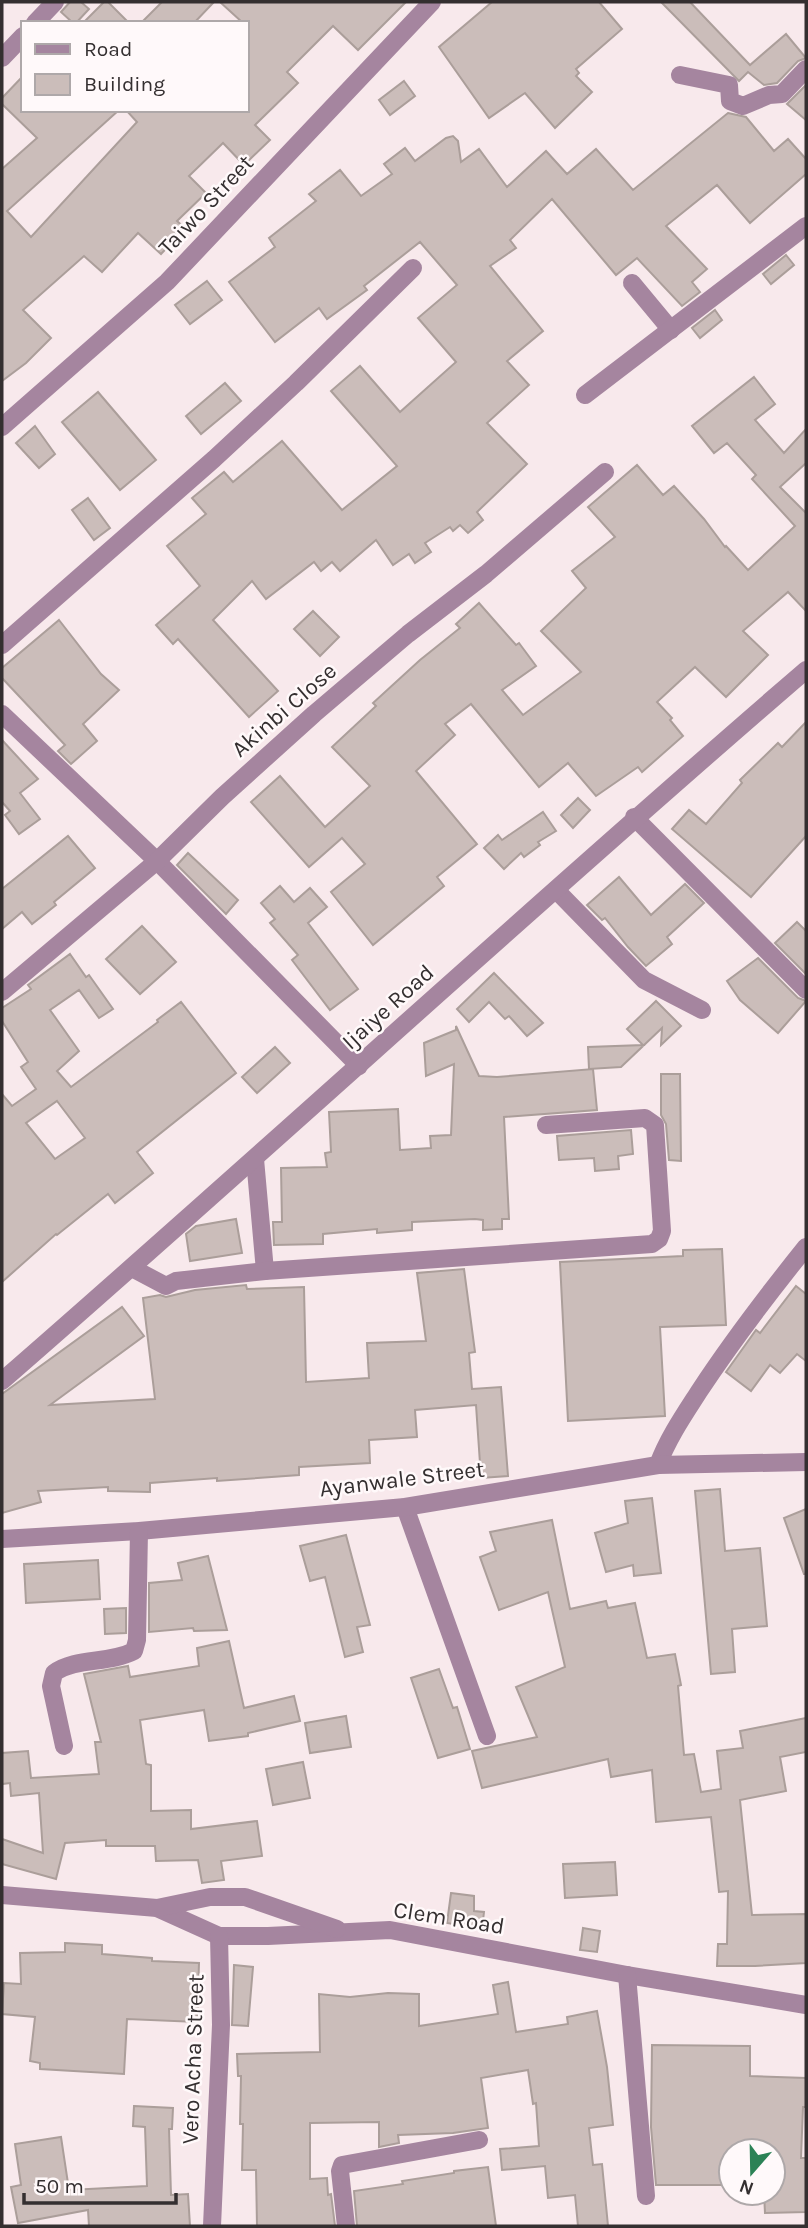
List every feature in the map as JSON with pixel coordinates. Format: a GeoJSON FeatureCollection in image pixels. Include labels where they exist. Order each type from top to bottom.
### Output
{"type":"FeatureCollection","features":[{"type":"Feature","properties":{"kind":"street"},"geometry":{"type":"LineString","coordinates":[[37,21],[55,2]]}},
{"type":"Feature","properties":{"kind":"street","name":"Taiwo Street"},"geometry":{"type":"LineString","coordinates":[[2,427],[167,282],[432,2]]}},
{"type":"Feature","properties":{"kind":"street"},"geometry":{"type":"LineString","coordinates":[[2,58],[21,38]]}},
{"type":"Feature","properties":{"kind":"street"},"geometry":{"type":"LineString","coordinates":[[680,75],[729,85],[730,102],[743,106],[782,93],[806,69]]}},
{"type":"Feature","properties":{"kind":"street"},"geometry":{"type":"LineString","coordinates":[[585,395],[806,226]]}},
{"type":"Feature","properties":{"kind":"street"},"geometry":{"type":"LineString","coordinates":[[2,645],[214,459],[413,268]]}},
{"type":"Feature","properties":{"kind":"street"},"geometry":{"type":"LineString","coordinates":[[632,283],[671,330]]}},
{"type":"Feature","properties":{"kind":"street","name":"Akinbi Close"},"geometry":{"type":"LineString","coordinates":[[2,992],[157,861],[222,797],[314,715],[605,472]]}},
{"type":"Feature","properties":{"kind":"street","name":"Ijaiye Road"},"geometry":{"type":"LineString","coordinates":[[2,1381],[255,1159],[634,817],[806,670]]}},
{"type":"Feature","properties":{"kind":"street"},"geometry":{"type":"LineString","coordinates":[[2,714],[157,861],[359,1066]]}},
{"type":"Feature","properties":{"kind":"street"},"geometry":{"type":"LineString","coordinates":[[634,817],[806,990]]}},
{"type":"Feature","properties":{"kind":"street"},"geometry":{"type":"LineString","coordinates":[[555,890],[644,980],[702,1010]]}},
{"type":"Feature","properties":{"kind":"street"},"geometry":{"type":"LineString","coordinates":[[132,1268],[166,1286],[176,1280],[265,1271],[652,1244],[659,1239],[662,1231],[655,1125],[645,1118],[546,1125]]}},
{"type":"Feature","properties":{"kind":"street"},"geometry":{"type":"LineString","coordinates":[[255,1159],[265,1271]]}},
{"type":"Feature","properties":{"kind":"street"},"geometry":{"type":"LineString","coordinates":[[658,1465],[666,1442],[713,1371],[764,1299],[806,1247]]}},
{"type":"Feature","properties":{"kind":"street","name":"Ayanwale Street"},"geometry":{"type":"LineString","coordinates":[[2,1539],[139,1531],[405,1507],[658,1465],[806,1462]]}},
{"type":"Feature","properties":{"kind":"street"},"geometry":{"type":"LineString","coordinates":[[405,1507],[487,1736]]}},
{"type":"Feature","properties":{"kind":"street"},"geometry":{"type":"LineString","coordinates":[[64,1746],[51,1686],[54,1674],[63,1667],[122,1657],[134,1651],[137,1640],[139,1531]]}},
{"type":"Feature","properties":{"kind":"street","name":"Clem Road"},"geometry":{"type":"LineString","coordinates":[[2,1895],[156,1908],[219,1936],[390,1930],[627,1975],[806,2005]]}},
{"type":"Feature","properties":{"kind":"street"},"geometry":{"type":"LineString","coordinates":[[156,1908],[210,1897],[245,1898],[347,1933]]}},
{"type":"Feature","properties":{"kind":"street","name":"Vero Acha Street"},"geometry":{"type":"LineString","coordinates":[[212,2226],[221,2025],[219,1936]]}},
{"type":"Feature","properties":{"kind":"street"},"geometry":{"type":"LineString","coordinates":[[627,1975],[646,2196]]}},
{"type":"Feature","properties":{"kind":"street"},"geometry":{"type":"LineString","coordinates":[[346,2226],[340,2171],[342,2165],[479,2140]]}},
{"type":"Feature","properties":{"kind":"building"},"geometry":{"type":"Polygon","coordinates":[[[70,2],[81,2],[89,9],[78,21],[71,21],[61,12],[70,2]]]}},
{"type":"Feature","properties":{"kind":"building"},"geometry":{"type":"Polygon","coordinates":[[[104,2],[108,2],[127,21],[85,21],[104,2]]]}},
{"type":"Feature","properties":{"kind":"building"},"geometry":{"type":"Polygon","coordinates":[[[162,2],[214,2],[196,21],[143,21],[162,2]]]}},
{"type":"Feature","properties":{"kind":"building"},"geometry":{"type":"Polygon","coordinates":[[[220,2],[406,2],[358,50],[333,26],[287,72],[298,83],[255,125],[270,140],[244,165],[223,143],[189,176],[206,193],[177,221],[185,228],[161,254],[138,233],[102,272],[84,256],[23,310],[51,338],[26,363],[2,381],[2,169],[37,138],[2,104],[2,98],[21,78],[21,112],[117,112],[7,211],[31,237],[137,122],[128,112],[248,112],[248,21],[241,21],[220,2]]]}},
{"type":"Feature","properties":{"kind":"building"},"geometry":{"type":"Polygon","coordinates":[[[492,2],[599,2],[622,29],[576,69],[579,73],[576,76],[592,92],[555,128],[525,93],[489,118],[439,47],[492,2]]]}},
{"type":"Feature","properties":{"kind":"building"},"geometry":{"type":"Polygon","coordinates":[[[661,2],[690,2],[750,65],[786,34],[806,58],[798,61],[777,83],[764,85],[748,72],[739,81],[661,2]]]}},
{"type":"Feature","properties":{"kind":"building"},"geometry":{"type":"Polygon","coordinates":[[[404,81],[415,96],[390,115],[379,100],[404,81]]]}},
{"type":"Feature","properties":{"kind":"building"},"geometry":{"type":"Polygon","coordinates":[[[806,85],[806,120],[787,104],[806,85]]]}},
{"type":"Feature","properties":{"kind":"building"},"geometry":{"type":"Polygon","coordinates":[[[728,113],[746,117],[774,151],[788,139],[806,159],[806,174],[750,223],[717,185],[666,226],[707,269],[692,282],[700,292],[682,306],[637,258],[616,275],[552,199],[510,240],[516,248],[490,266],[543,331],[507,361],[529,385],[487,423],[527,464],[477,512],[483,520],[468,533],[460,525],[453,531],[450,527],[425,543],[431,552],[415,563],[409,554],[393,565],[376,540],[340,571],[332,562],[321,571],[314,562],[266,599],[252,581],[213,620],[278,691],[249,717],[178,639],[173,644],[156,625],[200,586],[167,546],[206,514],[192,498],[224,472],[233,482],[282,441],[342,510],[397,466],[331,391],[360,366],[400,412],[456,362],[418,318],[457,285],[420,242],[364,286],[367,290],[327,319],[319,308],[275,342],[229,282],[275,247],[269,238],[316,201],[309,194],[340,170],[361,196],[392,174],[384,164],[405,148],[415,161],[446,138],[453,136],[458,141],[461,162],[479,149],[507,187],[546,151],[567,174],[596,149],[633,190],[728,113]]]}},
{"type":"Feature","properties":{"kind":"building"},"geometry":{"type":"Polygon","coordinates":[[[786,255],[794,265],[771,284],[763,274],[786,255]]]}},
{"type":"Feature","properties":{"kind":"building"},"geometry":{"type":"Polygon","coordinates":[[[207,281],[222,300],[190,324],[175,305],[207,281]]]}},
{"type":"Feature","properties":{"kind":"building"},"geometry":{"type":"Polygon","coordinates":[[[715,310],[722,320],[700,338],[692,328],[715,310]]]}},
{"type":"Feature","properties":{"kind":"building"},"geometry":{"type":"Polygon","coordinates":[[[754,377],[775,404],[755,420],[784,453],[806,429],[806,463],[780,487],[806,513],[806,611],[788,592],[743,631],[768,655],[726,697],[695,667],[657,702],[672,718],[670,720],[683,736],[642,772],[638,767],[596,796],[568,763],[539,787],[471,704],[445,724],[455,735],[416,771],[477,844],[437,877],[444,886],[373,945],[331,892],[365,864],[342,838],[309,867],[251,802],[280,776],[325,827],[370,786],[332,747],[376,706],[373,703],[460,628],[456,624],[479,603],[516,645],[519,643],[536,666],[502,690],[523,715],[581,672],[541,631],[586,588],[572,571],[615,537],[588,507],[637,465],[663,495],[674,486],[748,570],[795,526],[752,479],[756,475],[727,443],[714,453],[692,426],[754,377]]]}},
{"type":"Feature","properties":{"kind":"building"},"geometry":{"type":"Polygon","coordinates":[[[225,383],[241,401],[201,434],[186,416],[225,383]]]}},
{"type":"Feature","properties":{"kind":"building"},"geometry":{"type":"Polygon","coordinates":[[[98,392],[156,460],[120,490],[62,422],[98,392]]]}},
{"type":"Feature","properties":{"kind":"building"},"geometry":{"type":"Polygon","coordinates":[[[35,426],[55,454],[39,468],[16,443],[35,426]]]}},
{"type":"Feature","properties":{"kind":"building"},"geometry":{"type":"Polygon","coordinates":[[[88,498],[110,528],[94,540],[72,510],[88,498]]]}},
{"type":"Feature","properties":{"kind":"building"},"geometry":{"type":"Polygon","coordinates":[[[313,611],[339,637],[320,656],[294,629],[313,611]]]}},
{"type":"Feature","properties":{"kind":"building"},"geometry":{"type":"Polygon","coordinates":[[[59,620],[101,674],[119,690],[83,724],[97,741],[71,764],[58,751],[65,745],[2,678],[2,668],[59,620]]]}},
{"type":"Feature","properties":{"kind":"building"},"geometry":{"type":"Polygon","coordinates":[[[806,722],[806,836],[751,897],[672,829],[689,810],[706,824],[742,783],[740,780],[778,743],[782,747],[806,722]]]}},
{"type":"Feature","properties":{"kind":"building"},"geometry":{"type":"Polygon","coordinates":[[[2,740],[38,779],[20,793],[40,819],[19,834],[5,815],[10,811],[2,802],[2,740]]]}},
{"type":"Feature","properties":{"kind":"building"},"geometry":{"type":"Polygon","coordinates":[[[578,798],[590,810],[573,828],[561,815],[578,798]]]}},
{"type":"Feature","properties":{"kind":"building"},"geometry":{"type":"Polygon","coordinates":[[[543,812],[556,831],[538,842],[540,845],[524,857],[521,853],[504,869],[484,848],[498,835],[502,840],[543,812]]]}},
{"type":"Feature","properties":{"kind":"building"},"geometry":{"type":"Polygon","coordinates":[[[68,836],[95,868],[32,924],[22,912],[2,929],[2,889],[68,836]]]}},
{"type":"Feature","properties":{"kind":"building"},"geometry":{"type":"Polygon","coordinates":[[[188,853],[238,900],[226,914],[177,865],[188,853]]]}},
{"type":"Feature","properties":{"kind":"building"},"geometry":{"type":"Polygon","coordinates":[[[619,877],[651,915],[685,884],[704,903],[667,937],[672,944],[646,966],[605,918],[602,920],[587,905],[619,877]]]}},
{"type":"Feature","properties":{"kind":"building"},"geometry":{"type":"Polygon","coordinates":[[[280,886],[294,902],[310,888],[327,907],[308,923],[358,989],[330,1010],[292,960],[298,955],[270,923],[275,919],[261,903],[280,886]]]}},
{"type":"Feature","properties":{"kind":"building"},"geometry":{"type":"Polygon","coordinates":[[[797,922],[806,931],[806,974],[775,943],[797,922]]]}},
{"type":"Feature","properties":{"kind":"building"},"geometry":{"type":"Polygon","coordinates":[[[142,926],[176,962],[140,994],[106,959],[142,926]]]}},
{"type":"Feature","properties":{"kind":"building"},"geometry":{"type":"Polygon","coordinates":[[[70,954],[113,1009],[99,1018],[79,990],[50,1010],[79,1051],[57,1071],[71,1087],[181,1002],[236,1073],[137,1152],[153,1173],[115,1203],[108,1194],[56,1234],[2,1282],[2,1094],[12,1106],[36,1089],[21,1067],[28,1062],[2,1021],[2,1008],[31,989],[28,985],[70,954]],[[57,1101],[26,1123],[55,1159],[85,1138],[57,1101]]]}},
{"type":"Feature","properties":{"kind":"building"},"geometry":{"type":"Polygon","coordinates":[[[758,958],[798,998],[806,1001],[778,1033],[740,1000],[727,981],[758,958]]]}},
{"type":"Feature","properties":{"kind":"building"},"geometry":{"type":"Polygon","coordinates":[[[494,973],[543,1023],[527,1036],[509,1016],[505,1019],[489,1002],[469,1022],[457,1009],[494,973]]]}},
{"type":"Feature","properties":{"kind":"building"},"geometry":{"type":"Polygon","coordinates":[[[656,1001],[681,1026],[661,1045],[662,1028],[621,1067],[589,1069],[588,1047],[643,1045],[627,1029],[656,1001]]]}},
{"type":"Feature","properties":{"kind":"building"},"geometry":{"type":"Polygon","coordinates":[[[456,1026],[479,1076],[497,1077],[593,1069],[597,1110],[504,1117],[509,1219],[502,1219],[502,1229],[483,1230],[483,1220],[475,1219],[412,1222],[412,1230],[377,1233],[377,1229],[323,1234],[323,1244],[274,1245],[273,1222],[282,1222],[281,1168],[327,1167],[325,1153],[331,1152],[329,1112],[398,1109],[400,1150],[431,1148],[430,1136],[451,1135],[454,1064],[426,1076],[424,1043],[456,1030],[456,1026]]]}},
{"type":"Feature","properties":{"kind":"building"},"geometry":{"type":"Polygon","coordinates":[[[275,1047],[290,1063],[257,1093],[242,1077],[275,1047]]]}},
{"type":"Feature","properties":{"kind":"building"},"geometry":{"type":"Polygon","coordinates":[[[661,1074],[680,1074],[681,1161],[669,1160],[666,1124],[661,1115],[661,1074]]]}},
{"type":"Feature","properties":{"kind":"building"},"geometry":{"type":"Polygon","coordinates":[[[631,1130],[633,1154],[618,1156],[619,1169],[595,1171],[594,1158],[559,1160],[557,1136],[631,1130]]]}},
{"type":"Feature","properties":{"kind":"building"},"geometry":{"type":"Polygon","coordinates":[[[236,1219],[242,1253],[190,1261],[186,1234],[196,1226],[236,1219]]]}},
{"type":"Feature","properties":{"kind":"building"},"geometry":{"type":"Polygon","coordinates":[[[722,1249],[726,1325],[660,1327],[665,1416],[568,1421],[560,1262],[683,1256],[683,1250],[722,1249]]]}},
{"type":"Feature","properties":{"kind":"building"},"geometry":{"type":"Polygon","coordinates":[[[464,1269],[475,1352],[469,1353],[472,1389],[501,1387],[508,1476],[481,1478],[476,1405],[415,1410],[417,1437],[369,1440],[370,1463],[299,1467],[299,1475],[150,1483],[150,1492],[108,1491],[108,1487],[38,1491],[41,1502],[2,1513],[2,1394],[122,1307],[144,1336],[50,1405],[155,1399],[143,1298],[246,1285],[247,1289],[304,1287],[306,1382],[369,1378],[367,1343],[426,1341],[417,1273],[464,1269]]]}},
{"type":"Feature","properties":{"kind":"building"},"geometry":{"type":"Polygon","coordinates":[[[796,1286],[806,1294],[806,1361],[797,1354],[780,1373],[770,1365],[751,1391],[726,1372],[756,1330],[760,1333],[796,1286]]]}},
{"type":"Feature","properties":{"kind":"building"},"geometry":{"type":"Polygon","coordinates":[[[720,1489],[725,1551],[760,1548],[767,1626],[732,1629],[735,1672],[711,1674],[695,1491],[720,1489]]]}},
{"type":"Feature","properties":{"kind":"building"},"geometry":{"type":"Polygon","coordinates":[[[652,1498],[661,1573],[634,1576],[633,1565],[606,1572],[595,1533],[628,1523],[625,1501],[652,1498]]]}},
{"type":"Feature","properties":{"kind":"building"},"geometry":{"type":"Polygon","coordinates":[[[806,1509],[806,1574],[804,1574],[784,1518],[806,1509]]]}},
{"type":"Feature","properties":{"kind":"building"},"geometry":{"type":"Polygon","coordinates":[[[552,1520],[570,1609],[606,1601],[608,1608],[635,1603],[647,1658],[675,1654],[681,1685],[678,1686],[684,1755],[694,1754],[701,1792],[721,1789],[717,1751],[743,1748],[740,1731],[806,1718],[806,1752],[780,1757],[786,1791],[740,1800],[752,1915],[806,1914],[806,1963],[717,1966],[718,1944],[727,1944],[728,1891],[719,1892],[711,1817],[656,1822],[652,1770],[611,1777],[608,1759],[482,1788],[472,1751],[537,1737],[516,1687],[565,1667],[548,1592],[499,1610],[480,1557],[496,1551],[490,1532],[552,1520]]]}},
{"type":"Feature","properties":{"kind":"building"},"geometry":{"type":"Polygon","coordinates":[[[346,1535],[370,1625],[357,1627],[363,1652],[345,1657],[325,1577],[310,1581],[300,1546],[346,1535]]]}},
{"type":"Feature","properties":{"kind":"building"},"geometry":{"type":"Polygon","coordinates":[[[208,1556],[227,1630],[194,1631],[193,1628],[149,1632],[149,1583],[182,1580],[178,1563],[208,1556]]]}},
{"type":"Feature","properties":{"kind":"building"},"geometry":{"type":"Polygon","coordinates":[[[98,1560],[100,1599],[26,1603],[24,1564],[98,1560]]]}},
{"type":"Feature","properties":{"kind":"building"},"geometry":{"type":"Polygon","coordinates":[[[126,1608],[126,1633],[105,1634],[104,1609],[126,1608]]]}},
{"type":"Feature","properties":{"kind":"building"},"geometry":{"type":"Polygon","coordinates":[[[229,1641],[244,1708],[294,1696],[300,1721],[248,1733],[248,1736],[209,1741],[204,1710],[140,1720],[146,1764],[151,1765],[151,1811],[191,1810],[191,1829],[257,1821],[262,1856],[221,1861],[224,1880],[202,1883],[198,1860],[156,1861],[155,1846],[106,1846],[106,1840],[65,1843],[56,1879],[2,1864],[2,1839],[43,1853],[39,1793],[11,1796],[10,1783],[2,1784],[2,1753],[28,1751],[31,1778],[99,1774],[95,1742],[101,1742],[84,1674],[128,1666],[130,1677],[199,1666],[197,1648],[229,1641]]]}},
{"type":"Feature","properties":{"kind":"building"},"geometry":{"type":"Polygon","coordinates":[[[439,1669],[453,1708],[457,1707],[470,1749],[438,1758],[411,1678],[439,1669]]]}},
{"type":"Feature","properties":{"kind":"building"},"geometry":{"type":"Polygon","coordinates":[[[346,1716],[351,1747],[310,1753],[305,1723],[346,1716]]]}},
{"type":"Feature","properties":{"kind":"building"},"geometry":{"type":"Polygon","coordinates":[[[303,1762],[310,1798],[273,1805],[266,1769],[303,1762]]]}},
{"type":"Feature","properties":{"kind":"building"},"geometry":{"type":"Polygon","coordinates":[[[615,1862],[617,1895],[565,1898],[563,1864],[615,1862]]]}},
{"type":"Feature","properties":{"kind":"building"},"geometry":{"type":"Polygon","coordinates":[[[451,1893],[474,1896],[474,1911],[484,1912],[482,1929],[447,1923],[451,1893]]]}},
{"type":"Feature","properties":{"kind":"building"},"geometry":{"type":"Polygon","coordinates":[[[583,1928],[600,1931],[597,1952],[580,1950],[583,1928]]]}},
{"type":"Feature","properties":{"kind":"building"},"geometry":{"type":"Polygon","coordinates":[[[65,1943],[102,1945],[102,1954],[152,1958],[152,1961],[199,1963],[197,2022],[127,2019],[124,2074],[40,2069],[40,2063],[30,2061],[35,2017],[2,2014],[4,1983],[21,1984],[20,1953],[65,1952],[65,1943]]]}},
{"type":"Feature","properties":{"kind":"building"},"geometry":{"type":"Polygon","coordinates":[[[234,1965],[253,1967],[248,2026],[232,2025],[234,1965]]]}},
{"type":"Feature","properties":{"kind":"building"},"geometry":{"type":"Polygon","coordinates":[[[508,1982],[516,2032],[568,2024],[567,2017],[597,2011],[607,2067],[613,2125],[589,2128],[593,2165],[602,2164],[608,2226],[578,2226],[575,2195],[548,2198],[545,2166],[502,2170],[500,2149],[539,2146],[536,2103],[533,2104],[528,2070],[481,2078],[488,2128],[453,2133],[398,2135],[399,2143],[379,2147],[379,2122],[310,2123],[310,2179],[327,2178],[335,2226],[257,2226],[256,2170],[242,2170],[241,2076],[238,2076],[237,2054],[320,2052],[319,1994],[350,1997],[388,1993],[419,1994],[419,2026],[498,2014],[493,1985],[508,1982]]]}},
{"type":"Feature","properties":{"kind":"building"},"geometry":{"type":"Polygon","coordinates":[[[652,2045],[750,2046],[750,2076],[806,2078],[801,2158],[806,2158],[806,2212],[765,2213],[765,2207],[787,2207],[787,2137],[717,2137],[717,2185],[656,2185],[651,2127],[652,2045]]]}},
{"type":"Feature","properties":{"kind":"building"},"geometry":{"type":"Polygon","coordinates":[[[134,2106],[173,2108],[172,2129],[169,2129],[171,2195],[188,2194],[190,2226],[89,2226],[88,2210],[18,2223],[11,2187],[21,2185],[15,2144],[61,2137],[69,2190],[147,2186],[145,2127],[133,2126],[134,2106]]]}},
{"type":"Feature","properties":{"kind":"building"},"geometry":{"type":"Polygon","coordinates":[[[488,2167],[496,2226],[357,2226],[354,2191],[488,2167]]]}}]}
